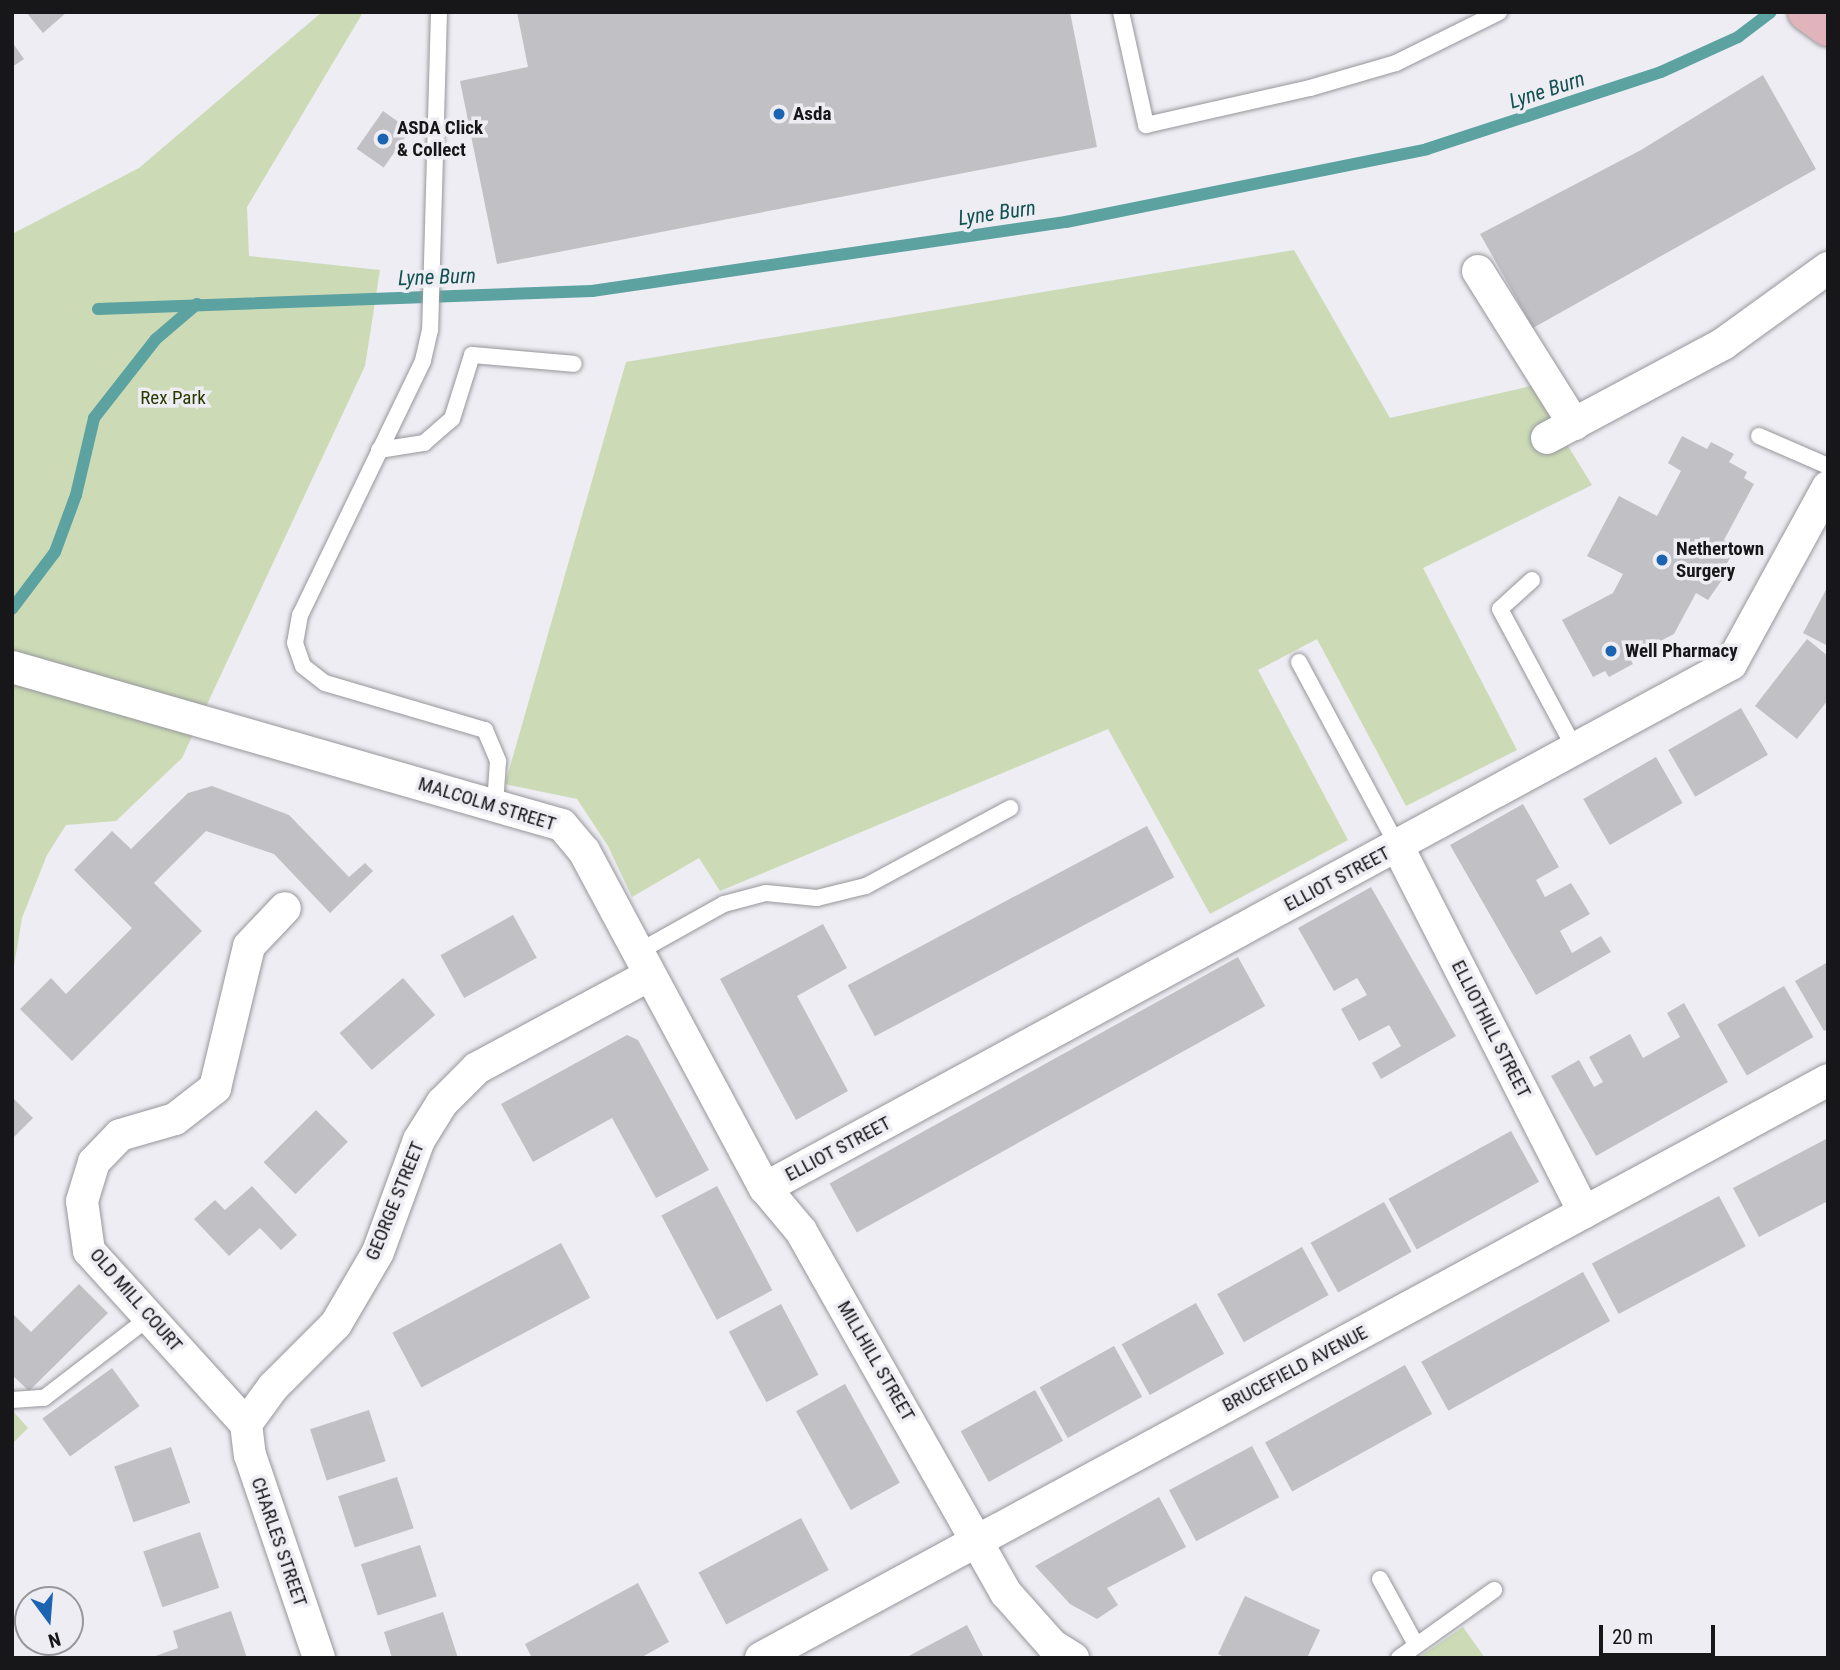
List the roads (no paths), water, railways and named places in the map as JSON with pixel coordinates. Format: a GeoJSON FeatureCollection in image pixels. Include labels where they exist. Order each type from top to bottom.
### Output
{"type":"FeatureCollection","features":[{"type":"Feature","properties":{"kind":"main road"},"geometry":{"type":"LineString","coordinates":[[1807,12],[1828,27]]}},
{"type":"Feature","properties":{"kind":"street"},"geometry":{"type":"LineString","coordinates":[[1478,271],[1560,431],[1723,344],[1828,268]]}},
{"type":"Feature","properties":{"kind":"street","name":"ELLIOT STREET"},"geometry":{"type":"LineString","coordinates":[[765,1188],[1731,664],[1828,488]]}},
{"type":"Feature","properties":{"kind":"street","name":"MALCOLM STREET"},"geometry":{"type":"LineString","coordinates":[[12,667],[562,825],[584,851],[765,1188]]}},
{"type":"Feature","properties":{"kind":"street","name":"ELLIOTHILL STREET"},"geometry":{"type":"LineString","coordinates":[[1398,847],[1584,1212]]}},
{"type":"Feature","properties":{"kind":"street","name":"OLD MILL COURT"},"geometry":{"type":"LineString","coordinates":[[246,1424],[89,1251],[82,1201],[94,1163],[120,1135],[175,1119],[215,1088],[249,946],[285,908]]}},
{"type":"Feature","properties":{"kind":"street","name":"GEORGE STREET"},"geometry":{"type":"LineString","coordinates":[[246,1424],[272,1387],[336,1324],[378,1251],[419,1140],[442,1103],[477,1068],[644,963]]}},
{"type":"Feature","properties":{"kind":"street","name":"BRUCEFIELD AVENUE"},"geometry":{"type":"LineString","coordinates":[[761,1658],[1828,1080]]}},
{"type":"Feature","properties":{"kind":"street","name":"MILLHILL STREET"},"geometry":{"type":"LineString","coordinates":[[765,1188],[801,1231],[979,1540],[1006,1593],[1052,1645],[1073,1658]]}},
{"type":"Feature","properties":{"kind":"street","name":"CHARLES STREET"},"geometry":{"type":"LineString","coordinates":[[246,1424],[250,1455],[319,1658]]}},
{"type":"Feature","properties":{"kind":"lane"},"geometry":{"type":"LineString","coordinates":[[439,12],[430,330],[423,361],[300,615],[295,643],[303,666],[326,682],[485,730],[498,761],[495,805]]}},
{"type":"Feature","properties":{"kind":"lane"},"geometry":{"type":"LineString","coordinates":[[1121,12],[1146,125],[1310,88],[1396,63],[1499,12]]}},
{"type":"Feature","properties":{"kind":"lane"},"geometry":{"type":"LineString","coordinates":[[379,450],[424,443],[452,419],[472,355],[575,364]]}},
{"type":"Feature","properties":{"kind":"lane"},"geometry":{"type":"LineString","coordinates":[[1759,436],[1828,466]]}},
{"type":"Feature","properties":{"kind":"lane"},"geometry":{"type":"LineString","coordinates":[[1532,580],[1500,609],[1575,749]]}},
{"type":"Feature","properties":{"kind":"lane"},"geometry":{"type":"LineString","coordinates":[[1299,662],[1398,847]]}},
{"type":"Feature","properties":{"kind":"lane"},"geometry":{"type":"LineString","coordinates":[[644,963],[724,904],[766,894],[817,898],[866,886],[1010,808]]}},
{"type":"Feature","properties":{"kind":"lane"},"geometry":{"type":"LineString","coordinates":[[12,1401],[44,1398],[150,1317]]}},
{"type":"Feature","properties":{"kind":"lane"},"geometry":{"type":"LineString","coordinates":[[1380,1579],[1415,1643]]}},
{"type":"Feature","properties":{"kind":"lane"},"geometry":{"type":"LineString","coordinates":[[1399,1658],[1415,1643],[1493,1590]]}},
{"type":"Feature","properties":{"kind":"waterway","name":"Lyne Burn"},"geometry":{"type":"LineString","coordinates":[[98,309],[592,291],[1066,222],[1427,149],[1661,72],[1738,37],[1771,12]]}},
{"type":"Feature","properties":{"kind":"waterway","name":"Lyne Burn"},"geometry":{"type":"LineString","coordinates":[[12,609],[55,552],[76,495],[94,418],[156,339],[197,304]]}},
{"type":"Feature","properties":{"kind":"place","name":"Asda"},"geometry":{"type":"Point","coordinates":[779,114]}},
{"type":"Feature","properties":{"kind":"place","name":"ASDA Click & Collect"},"geometry":{"type":"Point","coordinates":[383,139]}},
{"type":"Feature","properties":{"kind":"place","name":"Nethertown Surgery"},"geometry":{"type":"Point","coordinates":[1662,560]}},
{"type":"Feature","properties":{"kind":"place","name":"Well Pharmacy"},"geometry":{"type":"Point","coordinates":[1611,651]}},
{"type":"Feature","properties":{"kind":"park label","name":"Rex Park"},"geometry":{"type":"Point","coordinates":[173,398]}}]}
